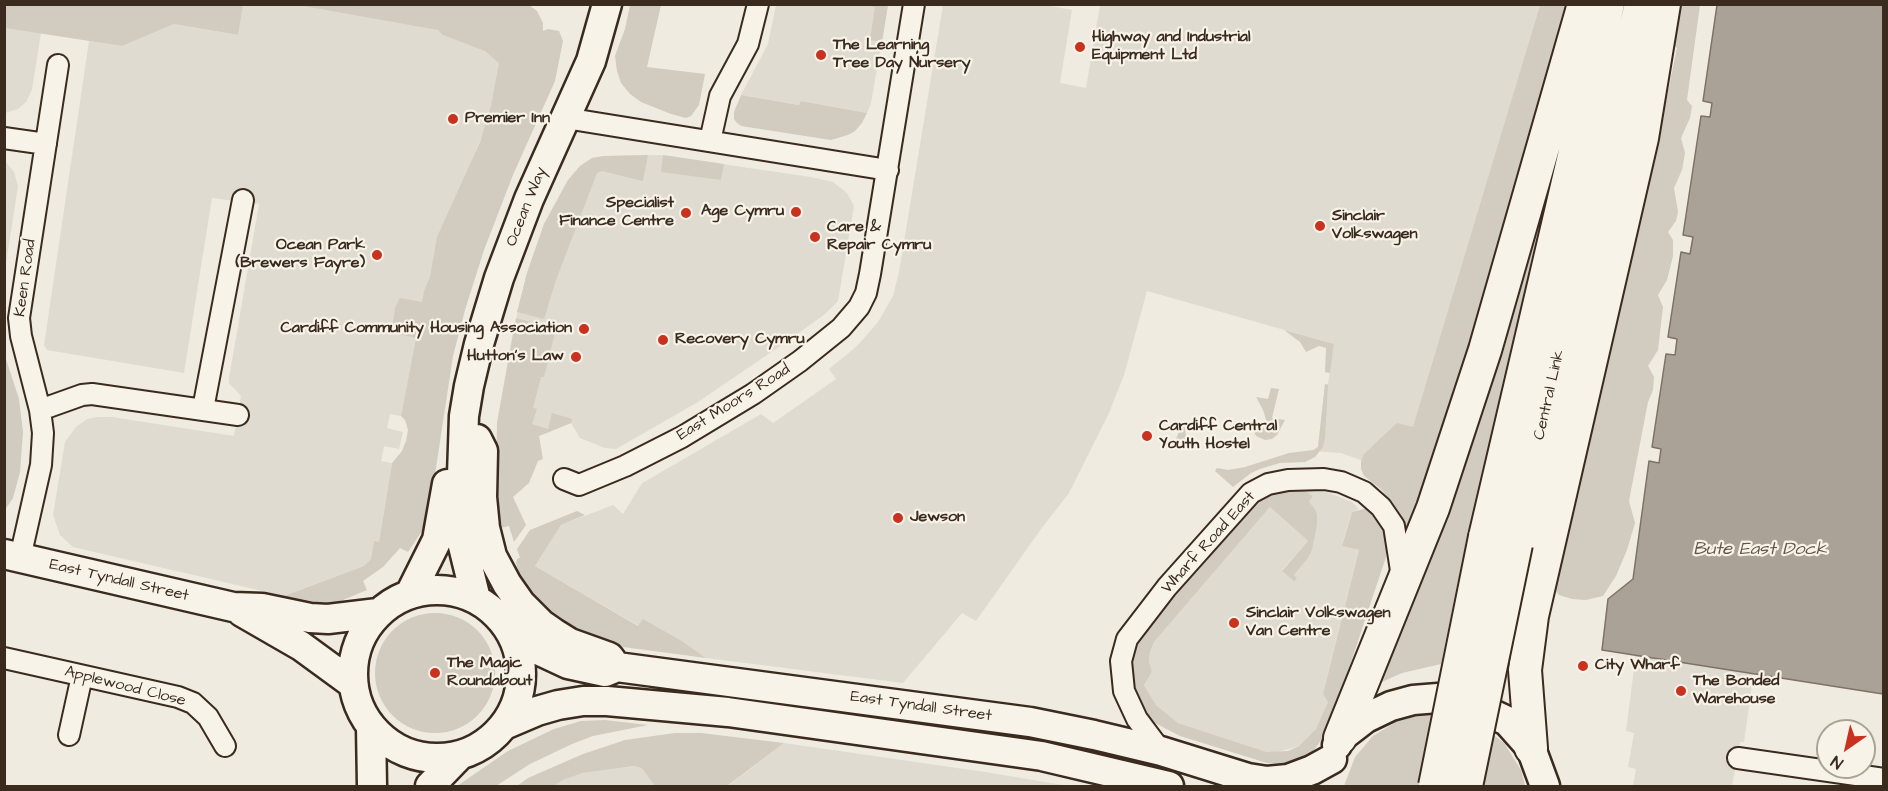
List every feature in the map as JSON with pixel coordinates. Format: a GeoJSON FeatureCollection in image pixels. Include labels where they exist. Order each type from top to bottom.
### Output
{"type":"FeatureCollection","features":[{"type":"Feature","properties":{"kind":"main road"},"geometry":{"type":"LineString","coordinates":[[1336,748],[1433,508],[1485,350],[1584,4]]}},
{"type":"Feature","properties":{"kind":"main road","name":"Central Link"},"geometry":{"type":"LineString","coordinates":[[1435,786],[1485,537],[1608,4]]}},
{"type":"Feature","properties":{"kind":"main road","name":"Central Link"},"geometry":{"type":"LineString","coordinates":[[1467,786],[1516,544],[1641,4]]}},
{"type":"Feature","properties":{"kind":"main road"},"geometry":{"type":"LineString","coordinates":[[1532,748],[1525,670],[1532,616],[1642,138],[1664,4]]}},
{"type":"Feature","properties":{"kind":"street","name":"Ocean Way"},"geometry":{"type":"LineString","coordinates":[[476,599],[460,534],[464,416],[469,386],[499,278],[529,199],[591,61],[607,4]]}},
{"type":"Feature","properties":{"kind":"street"},"geometry":{"type":"LineString","coordinates":[[710,141],[720,96],[748,44],[758,4]]}},
{"type":"Feature","properties":{"kind":"street","name":"East Moors Road"},"geometry":{"type":"LineString","coordinates":[[564,479],[579,485],[625,466],[682,437],[753,394],[800,361],[841,328],[859,307],[866,293],[914,4]]}},
{"type":"Feature","properties":{"kind":"street","name":"Keen Road"},"geometry":{"type":"LineString","coordinates":[[12,556],[41,465],[43,433],[40,410],[21,336],[20,318],[58,65]]}},
{"type":"Feature","properties":{"kind":"street"},"geometry":{"type":"LineString","coordinates":[[565,118],[888,170]]}},
{"type":"Feature","properties":{"kind":"street"},"geometry":{"type":"LineString","coordinates":[[4,138],[46,144]]}},
{"type":"Feature","properties":{"kind":"street"},"geometry":{"type":"LineString","coordinates":[[203,409],[243,200]]}},
{"type":"Feature","properties":{"kind":"street"},"geometry":{"type":"LineString","coordinates":[[40,410],[92,394],[238,415]]}},
{"type":"Feature","properties":{"kind":"street","name":"Ocean Way"},"geometry":{"type":"LineString","coordinates":[[410,594],[437,540],[445,501],[452,442],[464,416]]}},
{"type":"Feature","properties":{"kind":"street"},"geometry":{"type":"LineString","coordinates":[[464,416],[483,451],[482,497],[485,528],[492,556],[507,584],[521,604],[541,624],[570,643],[609,657],[617,667]]}},
{"type":"Feature","properties":{"kind":"street","name":"Wharf Road East"},"geometry":{"type":"LineString","coordinates":[[1161,751],[1137,719],[1124,691],[1121,661],[1127,639],[1167,587],[1251,493],[1268,484],[1288,480],[1324,479],[1341,482],[1364,492],[1381,507],[1394,526],[1403,583]]}},
{"type":"Feature","properties":{"kind":"street","name":"East Tyndall Street"},"geometry":{"type":"LineString","coordinates":[[12,556],[233,607],[262,608],[310,618],[328,619],[378,613]]}},
{"type":"Feature","properties":{"kind":"street"},"geometry":{"type":"LineString","coordinates":[[432,590],[454,592],[476,599],[495,613],[510,632],[519,655],[521,680],[516,704],[504,725],[484,744],[459,756],[435,759],[411,754],[389,744],[371,727],[359,707],[353,684],[354,658],[362,634],[378,613],[393,602],[410,594],[432,590]]}},
{"type":"Feature","properties":{"kind":"street","name":"East Tyndall Street"},"geometry":{"type":"LineString","coordinates":[[233,607],[301,646],[353,684]]}},
{"type":"Feature","properties":{"kind":"street","name":"East Tyndall Street"},"geometry":{"type":"LineString","coordinates":[[510,632],[538,651],[568,664],[605,672],[617,667],[1030,722],[1161,751],[1248,778],[1267,781],[1288,779],[1312,770],[1366,718],[1390,706],[1413,700],[1438,698],[1467,702],[1507,721],[1532,748]]}},
{"type":"Feature","properties":{"kind":"street","name":"Applewood Close"},"geometry":{"type":"LineString","coordinates":[[4,658],[178,697],[194,703],[208,717],[225,746]]}},
{"type":"Feature","properties":{"kind":"street"},"geometry":{"type":"LineString","coordinates":[[69,735],[82,676]]}},
{"type":"Feature","properties":{"kind":"street","name":"East Tyndall Street"},"geometry":{"type":"LineString","coordinates":[[504,725],[558,705],[583,701],[607,701],[759,717],[1042,756],[1170,786]]}},
{"type":"Feature","properties":{"kind":"street"},"geometry":{"type":"LineString","coordinates":[[371,727],[372,786]]}},
{"type":"Feature","properties":{"kind":"street"},"geometry":{"type":"LineString","coordinates":[[1324,786],[1336,748]]}},
{"type":"Feature","properties":{"kind":"street"},"geometry":{"type":"LineString","coordinates":[[1532,748],[1545,786]]}},
{"type":"Feature","properties":{"kind":"street"},"geometry":{"type":"LineString","coordinates":[[430,786],[459,756]]}},
{"type":"Feature","properties":{"kind":"street"},"geometry":{"type":"LineString","coordinates":[[1738,758],[1884,779]]}},
{"type":"Feature","properties":{"kind":"shaded area"},"geometry":{"type":"Polygon","coordinates":[[[302,4],[518,44],[451,214],[418,328],[401,416],[390,414],[387,428],[403,432],[399,449],[384,446],[381,461],[392,463],[379,542],[374,542],[371,560],[364,566],[284,596],[73,547],[60,535],[53,515],[65,442],[76,427],[87,419],[112,417],[234,436],[241,396],[229,383],[229,378],[259,204],[212,198],[184,373],[47,350],[44,345],[89,41],[122,46],[174,24],[237,35],[243,5],[302,4]]]}},
{"type":"Feature","properties":{"kind":"shaded area"},"geometry":{"type":"Polygon","coordinates":[[[1040,4],[1072,10],[1060,83],[1086,88],[1100,5],[1540,5],[1400,474],[1341,453],[1311,451],[1318,447],[1325,384],[1328,384],[1334,344],[1147,291],[1124,375],[1109,413],[1069,493],[976,621],[962,613],[903,683],[706,658],[682,641],[643,619],[639,626],[535,566],[561,525],[613,505],[623,514],[642,483],[761,414],[773,423],[836,379],[829,369],[857,346],[878,322],[893,296],[899,272],[943,5],[1040,4]]]}},
{"type":"Feature","properties":{"kind":"shaded area"},"geometry":{"type":"Polygon","coordinates":[[[4,5],[243,5],[238,35],[174,24],[122,46],[5,28],[4,5]]]}},
{"type":"Feature","properties":{"kind":"shaded area"},"geometry":{"type":"Polygon","coordinates":[[[298,5],[529,5],[537,11],[543,23],[543,31],[548,29],[559,31],[563,41],[555,81],[513,175],[484,250],[465,310],[453,356],[429,514],[422,531],[408,552],[400,548],[383,567],[363,581],[367,590],[338,602],[321,603],[284,596],[364,566],[371,559],[374,541],[379,542],[392,463],[402,451],[408,430],[401,416],[416,338],[394,333],[392,330],[395,308],[400,298],[422,302],[430,277],[437,237],[480,142],[491,106],[499,63],[485,51],[443,35],[438,30],[298,5]]]}},
{"type":"Feature","properties":{"kind":"shaded area"},"geometry":{"type":"Polygon","coordinates":[[[630,5],[661,5],[647,67],[705,74],[699,105],[691,116],[686,118],[671,114],[641,102],[621,83],[615,56],[625,29],[630,5]]]}},
{"type":"Feature","properties":{"kind":"shaded area","name":"The Learning Tree Day Nursery"},"geometry":{"type":"Polygon","coordinates":[[[776,5],[888,5],[871,103],[867,113],[801,101],[800,105],[741,95],[768,44],[776,5]]]}},
{"type":"Feature","properties":{"kind":"shaded area"},"geometry":{"type":"Polygon","coordinates":[[[866,5],[888,5],[882,42],[870,40],[875,7],[866,5]]]}},
{"type":"Feature","properties":{"kind":"shaded area"},"geometry":{"type":"Polygon","coordinates":[[[1540,5],[1573,5],[1444,446],[1404,538],[1400,519],[1390,501],[1382,490],[1364,476],[1361,461],[1364,454],[1397,423],[1413,427],[1540,5]]]}},
{"type":"Feature","properties":{"kind":"shaded area"},"geometry":{"type":"Polygon","coordinates":[[[1675,5],[1700,5],[1687,100],[1692,106],[1690,118],[1681,138],[1685,153],[1682,170],[1674,188],[1678,212],[1676,221],[1668,232],[1673,240],[1673,256],[1667,280],[1658,295],[1663,307],[1658,350],[1648,366],[1654,377],[1653,390],[1648,402],[1629,501],[1635,523],[1616,576],[1603,596],[1586,600],[1572,599],[1559,595],[1550,584],[1652,155],[1659,135],[1677,48],[1671,42],[1675,5]]]}},
{"type":"Feature","properties":{"kind":"shaded area"},"geometry":{"type":"Polygon","coordinates":[[[5,28],[41,33],[32,90],[26,102],[18,109],[5,113],[5,28]]]}},
{"type":"Feature","properties":{"kind":"shaded area"},"geometry":{"type":"Polygon","coordinates":[[[741,95],[799,105],[801,101],[867,113],[855,131],[831,140],[741,126],[734,119],[734,112],[741,95]]]}},
{"type":"Feature","properties":{"kind":"shaded area"},"geometry":{"type":"Polygon","coordinates":[[[648,155],[643,181],[602,171],[597,173],[556,280],[544,319],[517,312],[527,273],[544,224],[568,180],[580,166],[592,158],[648,155]]]}},
{"type":"Feature","properties":{"kind":"shaded area"},"geometry":{"type":"Polygon","coordinates":[[[660,155],[811,177],[833,182],[847,193],[854,206],[838,301],[825,314],[792,338],[698,402],[616,449],[605,448],[580,438],[571,423],[539,436],[497,423],[513,332],[527,273],[544,224],[568,180],[580,166],[592,158],[660,155]]]}},
{"type":"Feature","properties":{"kind":"shaded area"},"geometry":{"type":"Polygon","coordinates":[[[663,155],[724,164],[721,180],[661,172],[663,155]]]}},
{"type":"Feature","properties":{"kind":"shaded area"},"geometry":{"type":"Polygon","coordinates":[[[5,161],[14,172],[18,186],[5,270],[5,161]]]}},
{"type":"Feature","properties":{"kind":"shaded area"},"geometry":{"type":"Polygon","coordinates":[[[1543,178],[1553,181],[1468,533],[1441,664],[1402,673],[1373,686],[1543,178]]]}},
{"type":"Feature","properties":{"kind":"shaded area"},"geometry":{"type":"Polygon","coordinates":[[[516,318],[556,329],[544,377],[541,377],[533,408],[537,409],[532,424],[548,429],[552,413],[572,419],[571,423],[539,436],[543,459],[538,461],[529,483],[513,497],[526,525],[514,542],[509,526],[500,528],[497,518],[496,485],[497,423],[516,318]]]}},
{"type":"Feature","properties":{"kind":"shaded area"},"geometry":{"type":"Polygon","coordinates":[[[1284,330],[1334,344],[1330,373],[1325,372],[1326,348],[1319,346],[1306,352],[1300,342],[1284,330]]]}},
{"type":"Feature","properties":{"kind":"shaded area"},"geometry":{"type":"Polygon","coordinates":[[[5,356],[19,399],[23,432],[20,472],[13,498],[5,510],[5,356]]]}},
{"type":"Feature","properties":{"kind":"shaded area"},"geometry":{"type":"Polygon","coordinates":[[[1325,384],[1328,385],[1325,438],[1323,447],[1315,457],[1305,462],[1280,463],[1260,469],[1233,487],[1215,471],[1217,468],[1228,470],[1245,467],[1289,453],[1314,450],[1318,447],[1325,384]]]}},
{"type":"Feature","properties":{"kind":"shaded area"},"geometry":{"type":"Polygon","coordinates":[[[1271,388],[1279,389],[1272,418],[1285,420],[1277,435],[1265,440],[1256,436],[1254,432],[1268,426],[1256,397],[1268,399],[1271,388]]]}},
{"type":"Feature","properties":{"kind":"shaded area"},"geometry":{"type":"Polygon","coordinates":[[[1184,420],[1187,445],[1171,451],[1184,420]]]}},
{"type":"Feature","properties":{"kind":"shaded area"},"geometry":{"type":"Polygon","coordinates":[[[1293,487],[1313,496],[1309,502],[1317,515],[1312,550],[1294,575],[1297,578],[1294,581],[1282,571],[1308,541],[1270,507],[1154,642],[1149,662],[1152,672],[1144,685],[1156,705],[1178,723],[1267,752],[1288,751],[1299,746],[1316,729],[1328,702],[1323,694],[1359,550],[1342,546],[1352,512],[1368,508],[1378,515],[1386,539],[1386,557],[1330,725],[1306,759],[1289,765],[1267,763],[1180,736],[1155,723],[1143,710],[1135,694],[1133,679],[1129,679],[1129,658],[1134,644],[1152,620],[1255,501],[1266,494],[1293,487]]]}},
{"type":"Feature","properties":{"kind":"shaded area"},"geometry":{"type":"Polygon","coordinates":[[[1304,490],[1327,492],[1352,502],[1359,509],[1352,512],[1342,546],[1359,550],[1323,694],[1328,701],[1316,729],[1299,746],[1278,752],[1267,752],[1178,723],[1156,705],[1144,685],[1152,672],[1149,663],[1154,642],[1270,507],[1308,541],[1282,570],[1294,575],[1308,558],[1309,502],[1313,496],[1304,490]]]}},
{"type":"Feature","properties":{"kind":"shaded area"},"geometry":{"type":"Polygon","coordinates":[[[577,511],[585,515],[561,525],[535,566],[638,626],[643,619],[682,641],[706,658],[623,647],[606,642],[565,624],[544,609],[525,586],[517,568],[516,562],[520,558],[517,549],[530,530],[577,511]]]}},
{"type":"Feature","properties":{"kind":"shaded area"},"geometry":{"type":"Polygon","coordinates":[[[435,613],[458,618],[477,631],[490,650],[495,673],[490,696],[477,715],[458,728],[435,733],[412,728],[393,715],[380,696],[375,673],[380,650],[393,631],[412,618],[435,613]]]}},
{"type":"Feature","properties":{"kind":"shaded area"},"geometry":{"type":"Polygon","coordinates":[[[1636,653],[1754,671],[1744,742],[1740,742],[1732,786],[1633,786],[1636,769],[1628,767],[1634,733],[1626,731],[1636,653]]]}},
{"type":"Feature","properties":{"kind":"shaded area"},"geometry":{"type":"Polygon","coordinates":[[[1422,714],[1450,714],[1479,724],[1504,743],[1521,770],[1525,786],[1344,786],[1355,757],[1373,736],[1396,722],[1422,714]]]}},
{"type":"Feature","properties":{"kind":"shaded area"},"geometry":{"type":"Polygon","coordinates":[[[605,720],[648,725],[593,736],[572,744],[530,764],[496,786],[457,786],[508,751],[554,729],[581,721],[605,720]]]}},
{"type":"Feature","properties":{"kind":"shaded area"},"geometry":{"type":"Polygon","coordinates":[[[675,733],[701,733],[784,743],[727,786],[655,786],[642,768],[634,766],[583,773],[554,786],[517,786],[528,778],[583,754],[625,740],[675,733]]]}},
{"type":"Feature","properties":{"kind":"shaded area"},"geometry":{"type":"Polygon","coordinates":[[[784,743],[985,772],[1069,786],[728,786],[784,743]]]}},
{"type":"Feature","properties":{"kind":"shaded area"},"geometry":{"type":"Polygon","coordinates":[[[634,766],[649,767],[711,786],[554,786],[583,773],[634,766]]]}},
{"type":"Feature","properties":{"kind":"water","name":"Bute East Dock"},"geometry":{"type":"Polygon","coordinates":[[[1717,5],[1883,5],[1883,694],[1602,650],[1608,599],[1633,579],[1649,461],[1659,463],[1661,449],[1652,447],[1666,354],[1675,355],[1677,339],[1668,337],[1681,252],[1690,254],[1693,237],[1683,235],[1701,116],[1710,117],[1712,103],[1703,101],[1717,5]]]}},
{"type":"Feature","properties":{"kind":"place","name":"Highway and Industrial Equipment Ltd"},"geometry":{"type":"Point","coordinates":[1080,47]}},
{"type":"Feature","properties":{"kind":"place","name":"The Learning Tree Day Nursery"},"geometry":{"type":"Point","coordinates":[821,55]}},
{"type":"Feature","properties":{"kind":"place","name":"Premier Inn"},"geometry":{"type":"Point","coordinates":[453,119]}},
{"type":"Feature","properties":{"kind":"place","name":"Age Cymru"},"geometry":{"type":"Point","coordinates":[796,212]}},
{"type":"Feature","properties":{"kind":"place","name":"Specialist Finance Centre"},"geometry":{"type":"Point","coordinates":[686,213]}},
{"type":"Feature","properties":{"kind":"place","name":"Sinclair Volkswagen"},"geometry":{"type":"Point","coordinates":[1320,226]}},
{"type":"Feature","properties":{"kind":"place","name":"Care & Repair Cymru"},"geometry":{"type":"Point","coordinates":[815,237]}},
{"type":"Feature","properties":{"kind":"place","name":"Ocean Park (Brewers Fayre)"},"geometry":{"type":"Point","coordinates":[377,255]}},
{"type":"Feature","properties":{"kind":"place","name":"Cardiff Community Housing Association"},"geometry":{"type":"Point","coordinates":[584,329]}},
{"type":"Feature","properties":{"kind":"place","name":"Recovery Cymru"},"geometry":{"type":"Point","coordinates":[663,340]}},
{"type":"Feature","properties":{"kind":"place","name":"Hutton's Law"},"geometry":{"type":"Point","coordinates":[576,357]}},
{"type":"Feature","properties":{"kind":"place","name":"Cardiff Central Youth Hostel"},"geometry":{"type":"Point","coordinates":[1147,436]}},
{"type":"Feature","properties":{"kind":"place","name":"Jewson"},"geometry":{"type":"Point","coordinates":[898,518]}},
{"type":"Feature","properties":{"kind":"place","name":"Sinclair Volkswagen Van Centre"},"geometry":{"type":"Point","coordinates":[1234,623]}},
{"type":"Feature","properties":{"kind":"place","name":"City Wharf"},"geometry":{"type":"Point","coordinates":[1583,666]}},
{"type":"Feature","properties":{"kind":"place","name":"The Magic Roundabout"},"geometry":{"type":"Point","coordinates":[435,673]}},
{"type":"Feature","properties":{"kind":"place","name":"The Bonded Warehouse"},"geometry":{"type":"Point","coordinates":[1681,691]}}]}
